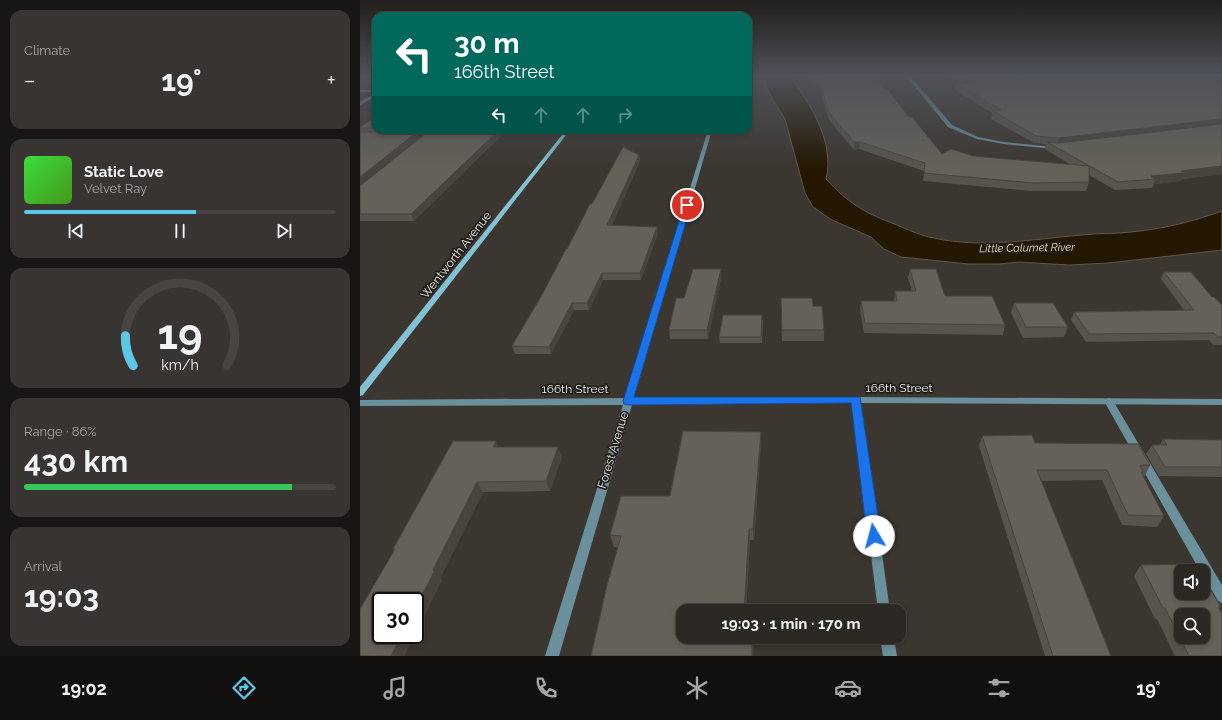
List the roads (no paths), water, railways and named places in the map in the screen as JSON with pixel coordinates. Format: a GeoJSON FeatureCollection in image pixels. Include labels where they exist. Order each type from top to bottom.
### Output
{"type":"FeatureCollection","features":[{"type":"Feature","properties":{"kind":"street"},"geometry":{"type":"LineString","coordinates":[[934,107],[950,126],[977,138],[1004,143],[1057,148]]}},
{"type":"Feature","properties":{"kind":"street","name":"Wentworth Avenue"},"geometry":{"type":"LineString","coordinates":[[360,393],[565,134]]}},
{"type":"Feature","properties":{"kind":"street","name":"Forest Avenue"},"geometry":{"type":"LineString","coordinates":[[552,656],[709,134]]}},
{"type":"Feature","properties":{"kind":"street"},"geometry":{"type":"LineString","coordinates":[[856,400],[883,604]]}},
{"type":"Feature","properties":{"kind":"street","name":"166th Street"},"geometry":{"type":"LineString","coordinates":[[360,403],[856,400],[1222,402]]}},
{"type":"Feature","properties":{"kind":"street"},"geometry":{"type":"LineString","coordinates":[[1109,401],[1222,597]]}},
{"type":"Feature","properties":{"kind":"street"},"geometry":{"type":"LineString","coordinates":[[888,644],[890,656]]}},
{"type":"Feature","properties":{"kind":"water","name":"Little Calumet River"},"geometry":{"type":"Polygon","coordinates":[[[777,107],[810,107],[824,138],[828,165],[826,179],[842,195],[858,207],[915,233],[929,237],[971,243],[1008,242],[1088,234],[1143,231],[1177,224],[1222,211],[1222,250],[1109,263],[1069,265],[1019,262],[969,264],[901,257],[884,249],[871,237],[832,220],[813,207],[805,193],[785,119],[777,107]]]}}]}
